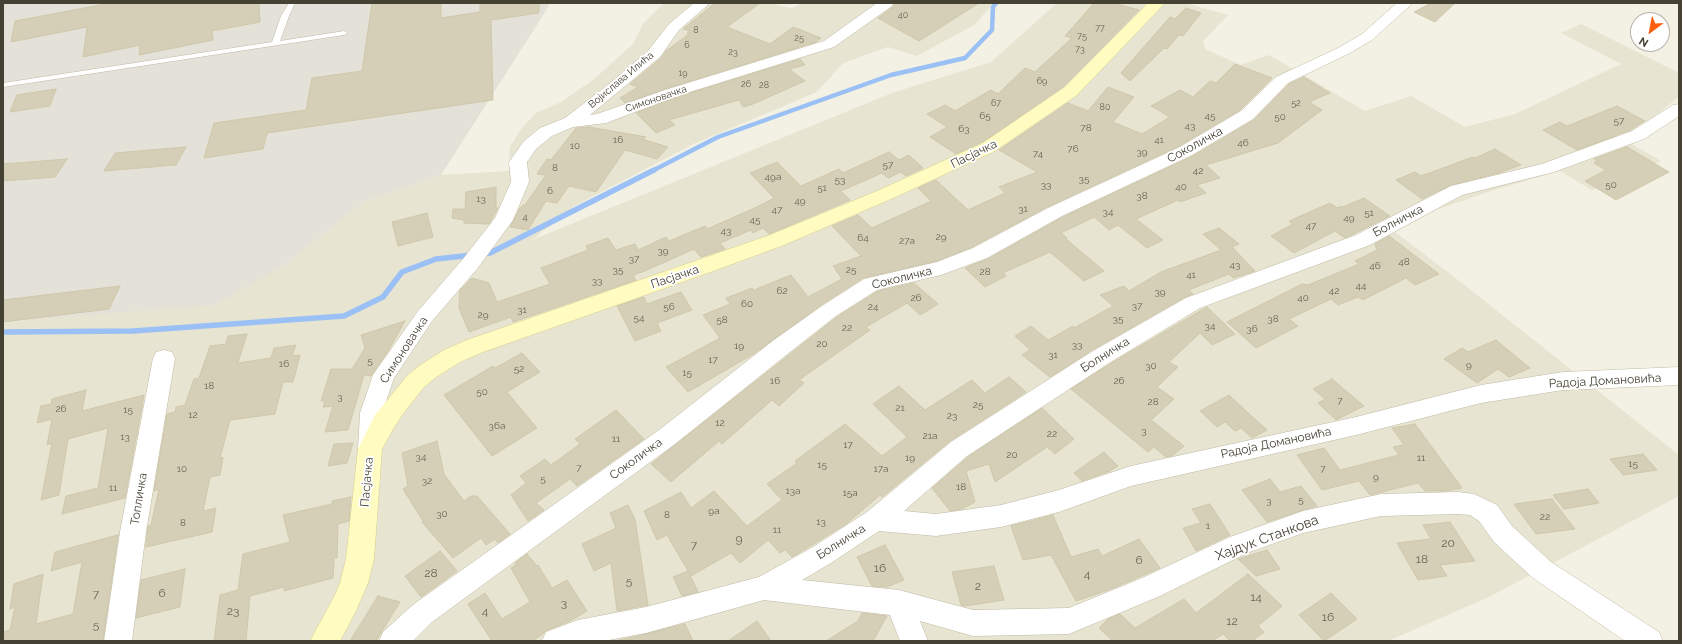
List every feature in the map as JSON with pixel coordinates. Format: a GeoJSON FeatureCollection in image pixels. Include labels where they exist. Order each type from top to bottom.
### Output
{"type":"FeatureCollection","features":[{"type":"Feature","properties":{"kind":"main road","name":"Пасјачка"},"geometry":{"type":"LineString","coordinates":[[324,641],[346,604],[356,577],[360,559],[370,449],[384,422],[407,392],[427,372],[452,356],[502,335],[698,269],[770,243],[884,195],[989,147],[1071,91],[1114,50],[1157,3]]}},
{"type":"Feature","properties":{"kind":"street","name":"Војислава Илића"},"geometry":{"type":"LineString","coordinates":[[570,122],[654,54],[674,27],[703,3]]}},
{"type":"Feature","properties":{"kind":"street","name":"Симоновачка"},"geometry":{"type":"LineString","coordinates":[[370,449],[371,413],[384,375],[425,316],[470,264],[504,220],[520,182],[518,162],[530,145],[546,132],[570,122],[600,119],[671,93],[829,44],[887,3]]}},
{"type":"Feature","properties":{"kind":"street","name":"Соколичка"},"geometry":{"type":"LineString","coordinates":[[393,641],[423,613],[667,438],[793,338],[829,311],[871,284],[940,268],[980,253],[1055,212],[1186,152],[1247,115],[1282,80],[1342,51],[1367,37],[1406,3]]}},
{"type":"Feature","properties":{"kind":"street","name":"Болничка"},"geometry":{"type":"LineString","coordinates":[[556,641],[578,633],[646,620],[764,588],[822,555],[876,520],[959,449],[1101,357],[1193,303],[1363,240],[1456,190],[1548,168],[1638,135],[1679,109]]}},
{"type":"Feature","properties":{"kind":"street","name":"Топличка"},"geometry":{"type":"LineString","coordinates":[[118,641],[134,524],[164,358]]}},
{"type":"Feature","properties":{"kind":"street","name":"Радоја Домановића"},"geometry":{"type":"LineString","coordinates":[[876,520],[936,526],[1001,516],[1059,501],[1131,476],[1356,426],[1481,394],[1563,381],[1679,376]]}},
{"type":"Feature","properties":{"kind":"street","name":"Хајдук Станкова"},"geometry":{"type":"LineString","coordinates":[[764,588],[899,603],[973,623],[1069,621],[1150,587],[1239,545],[1303,522],[1381,505],[1458,503],[1474,505],[1488,512],[1494,519],[1502,534],[1542,570],[1649,641]]}},
{"type":"Feature","properties":{"kind":"street"},"geometry":{"type":"LineString","coordinates":[[899,603],[914,641]]}},
{"type":"Feature","properties":{"kind":"lane"},"geometry":{"type":"LineString","coordinates":[[275,43],[285,16],[292,3]]}},
{"type":"Feature","properties":{"kind":"lane"},"geometry":{"type":"LineString","coordinates":[[3,85],[344,33]]}},
{"type":"Feature","properties":{"kind":"shaded area"},"geometry":{"type":"Polygon","coordinates":[[[3,3],[548,3],[549,6],[441,175],[364,202],[283,266],[215,305],[3,322],[3,3]]]}},
{"type":"Feature","properties":{"kind":"shaded area"},"geometry":{"type":"Polygon","coordinates":[[[664,3],[767,3],[792,8],[803,3],[994,3],[974,25],[917,56],[888,47],[843,63],[817,92],[693,144],[573,207],[532,240],[892,93],[991,62],[1057,3],[1185,3],[1228,15],[1203,41],[1205,49],[1240,65],[1269,55],[1365,111],[1411,96],[1465,127],[1515,114],[1621,64],[1561,33],[1581,24],[1630,48],[1630,52],[1637,52],[1679,73],[1679,96],[1677,98],[1652,119],[1614,134],[1661,161],[1592,190],[1560,171],[1491,191],[1436,210],[1395,232],[1453,276],[1679,455],[1679,496],[1489,597],[1388,641],[3,641],[3,322],[23,321],[283,266],[364,202],[441,175],[509,171],[510,147],[521,129],[536,113],[561,102],[593,80],[633,44],[643,24],[664,3]]]}},
{"type":"Feature","properties":{"kind":"building"},"geometry":{"type":"Polygon","coordinates":[[[111,3],[259,3],[260,22],[212,31],[213,40],[139,55],[140,45],[83,57],[87,27],[11,42],[15,21],[111,3]]]}},
{"type":"Feature","properties":{"kind":"building"},"geometry":{"type":"Polygon","coordinates":[[[372,3],[441,3],[441,18],[480,12],[480,3],[539,3],[539,13],[491,20],[493,100],[267,133],[263,149],[204,158],[214,123],[306,110],[312,78],[362,71],[372,3]]]}},
{"type":"Feature","properties":{"kind":"building"},"geometry":{"type":"Polygon","coordinates":[[[715,3],[760,3],[727,27],[770,44],[793,27],[821,38],[816,42],[625,103],[620,98],[638,87],[630,84],[661,58],[666,51],[689,34],[687,33],[690,31],[683,29],[715,3]]]}},
{"type":"Feature","properties":{"kind":"building"},"geometry":{"type":"Polygon","coordinates":[[[895,3],[979,3],[919,41],[878,18],[893,7],[895,3]]]}},
{"type":"Feature","properties":{"kind":"building"},"geometry":{"type":"Polygon","coordinates":[[[1094,3],[1113,3],[1139,10],[1064,86],[984,141],[956,154],[930,137],[947,127],[927,114],[945,105],[955,111],[991,90],[998,94],[1025,68],[1035,72],[1072,38],[1065,36],[1094,3]]]}},
{"type":"Feature","properties":{"kind":"building"},"geometry":{"type":"Polygon","coordinates":[[[1431,3],[1455,3],[1435,22],[1414,12],[1431,3]]]}},
{"type":"Feature","properties":{"kind":"building"},"geometry":{"type":"Polygon","coordinates":[[[1186,8],[1201,13],[1183,36],[1179,35],[1167,49],[1164,48],[1130,81],[1121,73],[1170,17],[1175,19],[1186,8]]]}},
{"type":"Feature","properties":{"kind":"building"},"geometry":{"type":"Polygon","coordinates":[[[800,59],[805,65],[789,69],[805,81],[753,104],[743,107],[739,100],[669,120],[675,125],[656,133],[636,113],[677,97],[800,59]]]}},
{"type":"Feature","properties":{"kind":"building"},"geometry":{"type":"Polygon","coordinates":[[[1235,64],[1272,78],[1240,110],[1179,146],[1047,207],[972,247],[937,261],[863,278],[821,305],[755,353],[688,392],[666,367],[720,338],[703,315],[730,304],[726,298],[752,288],[754,290],[791,275],[808,297],[842,279],[833,266],[861,256],[832,226],[858,215],[872,228],[931,201],[918,188],[936,180],[968,210],[1005,193],[999,187],[1037,172],[999,150],[1068,103],[1088,111],[1108,87],[1134,97],[1113,122],[1142,134],[1170,117],[1151,106],[1180,90],[1193,97],[1210,81],[1216,83],[1235,64]]]}},
{"type":"Feature","properties":{"kind":"building"},"geometry":{"type":"Polygon","coordinates":[[[1304,77],[1330,93],[1309,102],[1322,110],[1278,143],[1206,165],[1220,178],[1197,185],[1206,193],[1180,202],[1178,200],[1136,219],[1163,240],[1147,248],[1118,225],[1109,230],[1094,217],[1061,233],[1104,271],[1084,281],[1050,252],[1003,273],[1006,276],[985,287],[965,268],[988,259],[1063,217],[1193,156],[1254,120],[1289,84],[1304,77]]]}},
{"type":"Feature","properties":{"kind":"building"},"geometry":{"type":"Polygon","coordinates":[[[56,89],[50,106],[10,112],[17,95],[56,89]]]}},
{"type":"Feature","properties":{"kind":"building"},"geometry":{"type":"Polygon","coordinates":[[[1617,106],[1645,121],[1631,130],[1577,150],[1543,130],[1560,122],[1567,126],[1617,106]]]}},
{"type":"Feature","properties":{"kind":"building"},"geometry":{"type":"Polygon","coordinates":[[[589,127],[646,137],[642,139],[668,147],[657,159],[625,150],[596,192],[569,186],[557,203],[546,201],[528,230],[510,227],[520,208],[525,205],[546,175],[537,174],[547,159],[551,160],[576,128],[589,127]]]}},
{"type":"Feature","properties":{"kind":"building"},"geometry":{"type":"Polygon","coordinates":[[[186,147],[176,165],[104,171],[115,153],[186,147]]]}},
{"type":"Feature","properties":{"kind":"building"},"geometry":{"type":"Polygon","coordinates":[[[1627,147],[1669,172],[1616,200],[1585,181],[1606,170],[1594,163],[1597,161],[1594,159],[1627,147]]]}},
{"type":"Feature","properties":{"kind":"building"},"geometry":{"type":"Polygon","coordinates":[[[1495,149],[1521,165],[1499,173],[1451,185],[1422,199],[1396,180],[1415,172],[1421,176],[1473,157],[1475,158],[1495,149]]]}},
{"type":"Feature","properties":{"kind":"building"},"geometry":{"type":"Polygon","coordinates":[[[889,152],[899,160],[909,155],[923,168],[906,176],[901,172],[888,178],[882,173],[841,191],[850,200],[769,234],[763,228],[753,233],[751,230],[720,243],[725,249],[701,257],[694,249],[633,275],[636,280],[513,322],[511,317],[469,332],[459,308],[460,290],[472,278],[489,283],[497,302],[550,284],[541,268],[588,250],[586,246],[608,238],[616,250],[635,244],[638,250],[666,237],[669,241],[705,226],[707,229],[757,207],[774,198],[750,173],[777,162],[801,186],[839,169],[843,173],[889,152]]]}},
{"type":"Feature","properties":{"kind":"building"},"geometry":{"type":"Polygon","coordinates":[[[67,159],[55,177],[3,181],[3,164],[67,159]]]}},
{"type":"Feature","properties":{"kind":"building"},"geometry":{"type":"Polygon","coordinates":[[[496,187],[496,208],[498,208],[489,224],[464,223],[464,220],[452,218],[453,209],[465,209],[466,192],[496,187]]]}},
{"type":"Feature","properties":{"kind":"building"},"geometry":{"type":"Polygon","coordinates":[[[1364,198],[1390,216],[1345,238],[1335,231],[1294,253],[1271,236],[1293,224],[1289,221],[1330,203],[1337,208],[1364,198]]]}},
{"type":"Feature","properties":{"kind":"building"},"geometry":{"type":"Polygon","coordinates":[[[427,213],[433,237],[398,246],[392,222],[427,213]]]}},
{"type":"Feature","properties":{"kind":"building"},"geometry":{"type":"Polygon","coordinates":[[[1219,228],[1239,244],[1232,247],[1255,271],[1233,278],[1229,274],[1189,290],[1193,294],[1185,297],[1092,350],[1050,377],[1022,355],[1030,350],[1015,336],[1031,326],[1048,340],[1073,326],[1074,328],[1113,306],[1100,295],[1124,286],[1129,291],[1161,272],[1221,250],[1203,234],[1219,228]]]}},
{"type":"Feature","properties":{"kind":"building"},"geometry":{"type":"Polygon","coordinates":[[[1389,236],[1439,274],[1415,285],[1406,278],[1363,300],[1358,297],[1338,305],[1331,299],[1289,319],[1298,326],[1256,348],[1227,322],[1302,284],[1308,285],[1359,264],[1355,261],[1377,250],[1375,244],[1389,236]]]}},
{"type":"Feature","properties":{"kind":"building"},"geometry":{"type":"Polygon","coordinates":[[[914,283],[938,304],[920,315],[907,303],[866,327],[870,330],[799,380],[804,383],[779,406],[772,400],[722,444],[719,441],[671,482],[651,464],[837,317],[878,291],[914,283]]]}},
{"type":"Feature","properties":{"kind":"building"},"geometry":{"type":"Polygon","coordinates":[[[120,286],[109,309],[3,322],[3,300],[120,286]]]}},
{"type":"Feature","properties":{"kind":"building"},"geometry":{"type":"Polygon","coordinates":[[[681,292],[692,310],[657,323],[661,331],[635,341],[617,306],[644,297],[647,304],[681,292]]]}},
{"type":"Feature","properties":{"kind":"building"},"geometry":{"type":"Polygon","coordinates":[[[1207,307],[1235,334],[1212,345],[1200,333],[1169,362],[1178,367],[1157,387],[1174,399],[1151,420],[1184,446],[1172,456],[1166,457],[1154,447],[1148,452],[1071,389],[1110,364],[1207,307]]]}},
{"type":"Feature","properties":{"kind":"building"},"geometry":{"type":"Polygon","coordinates":[[[405,321],[388,351],[371,376],[364,375],[348,430],[325,432],[333,406],[323,407],[325,401],[321,401],[331,369],[352,369],[365,348],[361,335],[405,321]]]}},
{"type":"Feature","properties":{"kind":"building"},"geometry":{"type":"Polygon","coordinates":[[[247,334],[238,363],[271,358],[274,348],[296,345],[292,356],[300,355],[293,382],[283,382],[275,414],[230,420],[220,458],[223,457],[220,475],[210,477],[203,511],[216,508],[212,532],[146,547],[148,526],[151,525],[159,489],[154,491],[167,414],[175,412],[176,407],[185,405],[194,379],[199,378],[210,346],[226,344],[228,336],[247,334]]]}},
{"type":"Feature","properties":{"kind":"building"},"geometry":{"type":"Polygon","coordinates":[[[1496,340],[1530,368],[1509,377],[1498,369],[1477,383],[1444,359],[1462,348],[1468,352],[1496,340]]]}},
{"type":"Feature","properties":{"kind":"building"},"geometry":{"type":"Polygon","coordinates":[[[522,353],[540,372],[507,392],[537,428],[492,456],[444,395],[493,366],[495,368],[522,353]]]}},
{"type":"Feature","properties":{"kind":"building"},"geometry":{"type":"Polygon","coordinates":[[[1009,377],[1026,392],[950,441],[882,497],[880,495],[846,524],[792,557],[785,550],[780,553],[768,540],[740,563],[731,553],[691,576],[667,535],[657,540],[644,511],[681,492],[691,508],[714,491],[747,526],[782,500],[767,484],[797,463],[795,461],[845,424],[882,456],[907,437],[873,404],[899,386],[925,410],[972,380],[985,393],[1009,377]]]}},
{"type":"Feature","properties":{"kind":"building"},"geometry":{"type":"Polygon","coordinates":[[[1332,379],[1364,406],[1336,420],[1318,403],[1325,399],[1313,389],[1332,379]]]}},
{"type":"Feature","properties":{"kind":"building"},"geometry":{"type":"Polygon","coordinates":[[[86,390],[82,411],[144,395],[125,498],[62,514],[66,496],[98,488],[108,428],[68,439],[59,495],[41,500],[52,443],[47,445],[52,419],[37,423],[41,406],[51,404],[52,399],[86,390]]]}},
{"type":"Feature","properties":{"kind":"building"},"geometry":{"type":"Polygon","coordinates":[[[1229,395],[1267,430],[1252,438],[1241,428],[1235,431],[1225,422],[1217,427],[1200,411],[1229,395]]]}},
{"type":"Feature","properties":{"kind":"building"},"geometry":{"type":"Polygon","coordinates":[[[1042,408],[1074,439],[1055,454],[1047,447],[995,482],[989,464],[966,471],[975,502],[962,509],[950,511],[932,488],[968,457],[1042,408]]]}},
{"type":"Feature","properties":{"kind":"building"},"geometry":{"type":"Polygon","coordinates":[[[616,410],[644,439],[577,486],[570,479],[536,503],[544,510],[528,521],[511,495],[526,483],[520,476],[545,459],[551,465],[580,444],[575,439],[616,410]]]}},
{"type":"Feature","properties":{"kind":"building"},"geometry":{"type":"Polygon","coordinates":[[[1415,424],[1462,488],[1446,491],[1425,491],[1418,483],[1370,495],[1359,481],[1322,490],[1297,455],[1324,448],[1340,470],[1399,455],[1393,447],[1404,445],[1392,428],[1415,424]]]}},
{"type":"Feature","properties":{"kind":"building"},"geometry":{"type":"Polygon","coordinates":[[[437,441],[444,474],[464,501],[471,496],[477,496],[510,534],[498,543],[495,539],[486,545],[481,538],[453,558],[422,522],[423,521],[403,489],[408,486],[402,453],[437,441]]]}},
{"type":"Feature","properties":{"kind":"building"},"geometry":{"type":"Polygon","coordinates":[[[353,443],[347,463],[328,466],[334,444],[353,443]]]}},
{"type":"Feature","properties":{"kind":"building"},"geometry":{"type":"Polygon","coordinates":[[[1104,452],[1118,466],[1110,471],[1082,481],[1074,473],[1104,452]]]}},
{"type":"Feature","properties":{"kind":"building"},"geometry":{"type":"Polygon","coordinates":[[[1643,454],[1657,470],[1623,475],[1610,459],[1643,454]]]}},
{"type":"Feature","properties":{"kind":"building"},"geometry":{"type":"Polygon","coordinates":[[[1270,479],[1280,492],[1301,486],[1317,506],[1267,522],[1242,490],[1270,479]]]}},
{"type":"Feature","properties":{"kind":"building"},"geometry":{"type":"Polygon","coordinates":[[[1588,489],[1599,503],[1564,509],[1553,495],[1588,489]]]}},
{"type":"Feature","properties":{"kind":"building"},"geometry":{"type":"Polygon","coordinates":[[[351,497],[349,521],[338,524],[337,558],[334,558],[333,578],[284,591],[284,587],[250,596],[246,641],[214,641],[220,595],[238,590],[243,554],[290,542],[283,515],[332,504],[332,501],[351,497]]]}},
{"type":"Feature","properties":{"kind":"building"},"geometry":{"type":"Polygon","coordinates":[[[1552,499],[1575,529],[1536,534],[1514,504],[1552,499]]]}},
{"type":"Feature","properties":{"kind":"building"},"geometry":{"type":"Polygon","coordinates":[[[1210,504],[1230,535],[1196,551],[1183,528],[1201,523],[1192,509],[1210,504]]]}},
{"type":"Feature","properties":{"kind":"building"},"geometry":{"type":"Polygon","coordinates":[[[628,505],[635,519],[648,605],[617,611],[611,563],[594,571],[582,544],[616,528],[610,513],[628,505]]]}},
{"type":"Feature","properties":{"kind":"building"},"geometry":{"type":"Polygon","coordinates":[[[1053,515],[1071,557],[1098,549],[1102,556],[1139,539],[1160,568],[1111,589],[1076,601],[1051,555],[1023,560],[1011,526],[1053,515]]]}},
{"type":"Feature","properties":{"kind":"building"},"geometry":{"type":"Polygon","coordinates":[[[1450,522],[1475,561],[1440,565],[1447,576],[1418,580],[1397,543],[1431,539],[1423,525],[1450,522]]]}},
{"type":"Feature","properties":{"kind":"building"},"geometry":{"type":"Polygon","coordinates":[[[118,535],[103,641],[3,641],[3,632],[10,630],[15,607],[10,609],[14,584],[43,574],[36,624],[73,614],[82,562],[51,571],[55,552],[118,535]]]}},
{"type":"Feature","properties":{"kind":"building"},"geometry":{"type":"Polygon","coordinates":[[[885,545],[904,580],[887,587],[872,586],[857,557],[885,545]]]}},
{"type":"Feature","properties":{"kind":"building"},"geometry":{"type":"Polygon","coordinates":[[[1267,550],[1280,569],[1256,576],[1238,559],[1267,550]]]}},
{"type":"Feature","properties":{"kind":"building"},"geometry":{"type":"Polygon","coordinates":[[[440,551],[457,571],[421,597],[405,576],[440,551]]]}},
{"type":"Feature","properties":{"kind":"building"},"geometry":{"type":"Polygon","coordinates":[[[527,554],[537,566],[538,565],[552,588],[567,580],[587,611],[570,621],[545,631],[532,641],[492,641],[468,604],[485,593],[502,619],[530,602],[511,568],[527,554]]]}},
{"type":"Feature","properties":{"kind":"building"},"geometry":{"type":"Polygon","coordinates":[[[994,566],[1004,600],[965,606],[961,605],[952,572],[994,566]]]}},
{"type":"Feature","properties":{"kind":"building"},"geometry":{"type":"Polygon","coordinates":[[[185,569],[180,607],[136,618],[141,580],[185,569]]]}},
{"type":"Feature","properties":{"kind":"building"},"geometry":{"type":"Polygon","coordinates":[[[688,571],[698,592],[682,596],[673,577],[688,571]]]}},
{"type":"Feature","properties":{"kind":"building"},"geometry":{"type":"Polygon","coordinates":[[[1248,574],[1282,606],[1258,626],[1264,632],[1252,641],[1230,641],[1223,634],[1212,641],[1113,641],[1099,628],[1108,619],[1120,614],[1135,628],[1184,599],[1196,613],[1248,574]]]}},
{"type":"Feature","properties":{"kind":"building"},"geometry":{"type":"Polygon","coordinates":[[[1331,593],[1357,619],[1324,641],[1299,615],[1331,593]]]}},
{"type":"Feature","properties":{"kind":"building"},"geometry":{"type":"Polygon","coordinates":[[[378,596],[400,602],[376,641],[350,641],[378,596]]]}},
{"type":"Feature","properties":{"kind":"building"},"geometry":{"type":"Polygon","coordinates":[[[862,613],[887,616],[873,641],[826,641],[858,621],[862,613]]]}},
{"type":"Feature","properties":{"kind":"building"},"geometry":{"type":"Polygon","coordinates":[[[757,621],[771,641],[728,641],[757,621]]]}},
{"type":"Feature","properties":{"kind":"building"},"geometry":{"type":"Polygon","coordinates":[[[685,624],[693,641],[615,641],[646,634],[685,624]]]}},
{"type":"Feature","properties":{"kind":"waterway"},"geometry":{"type":"LineString","coordinates":[[652,171],[718,137],[891,75],[965,58],[992,30],[993,7],[996,3]]}},
{"type":"Feature","properties":{"kind":"waterway"},"geometry":{"type":"LineString","coordinates":[[482,254],[490,253],[654,170]]}},
{"type":"Feature","properties":{"kind":"waterway"},"geometry":{"type":"LineString","coordinates":[[3,332],[133,331],[344,316],[383,297],[402,272],[436,259],[473,255]]}}]}
